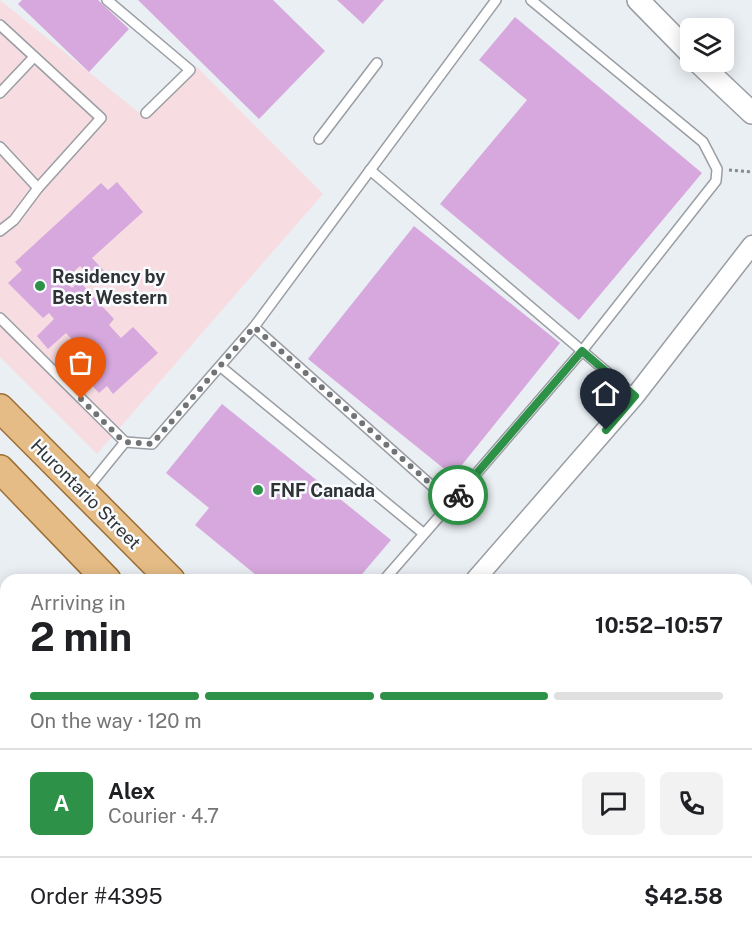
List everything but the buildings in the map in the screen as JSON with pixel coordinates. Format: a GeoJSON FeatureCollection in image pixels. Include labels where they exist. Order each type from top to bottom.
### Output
{"type":"FeatureCollection","features":[{"type":"Feature","properties":{"kind":"main road","name":"Hurontario Street"},"geometry":{"type":"LineString","coordinates":[[0,408],[165,574]]}},
{"type":"Feature","properties":{"kind":"main road"},"geometry":{"type":"LineString","coordinates":[[0,469],[101,574]]}},
{"type":"Feature","properties":{"kind":"street"},"geometry":{"type":"LineString","coordinates":[[638,0],[680,44]]}},
{"type":"Feature","properties":{"kind":"street"},"geometry":{"type":"LineString","coordinates":[[709,72],[752,113]]}},
{"type":"Feature","properties":{"kind":"street"},"geometry":{"type":"LineString","coordinates":[[480,574],[635,396],[752,244]]}},
{"type":"Feature","properties":{"kind":"lane"},"geometry":{"type":"LineString","coordinates":[[107,0],[190,70],[146,113]]}},
{"type":"Feature","properties":{"kind":"lane"},"geometry":{"type":"LineString","coordinates":[[0,318],[124,442],[152,444],[254,327],[496,0]]}},
{"type":"Feature","properties":{"kind":"lane"},"geometry":{"type":"LineString","coordinates":[[389,574],[582,351],[716,181],[717,168],[703,142],[531,0]]}},
{"type":"Feature","properties":{"kind":"lane"},"geometry":{"type":"LineString","coordinates":[[0,25],[101,118],[38,188],[14,220],[0,231]]}},
{"type":"Feature","properties":{"kind":"lane"},"geometry":{"type":"LineString","coordinates":[[0,93],[34,57]]}},
{"type":"Feature","properties":{"kind":"lane"},"geometry":{"type":"LineString","coordinates":[[319,139],[377,63]]}},
{"type":"Feature","properties":{"kind":"lane"},"geometry":{"type":"LineString","coordinates":[[0,147],[38,188]]}},
{"type":"Feature","properties":{"kind":"lane"},"geometry":{"type":"LineString","coordinates":[[370,170],[635,396]]}},
{"type":"Feature","properties":{"kind":"lane"},"geometry":{"type":"LineString","coordinates":[[254,327],[452,503]]}},
{"type":"Feature","properties":{"kind":"lane"},"geometry":{"type":"LineString","coordinates":[[221,367],[423,533]]}},
{"type":"Feature","properties":{"kind":"lane"},"geometry":{"type":"LineString","coordinates":[[84,492],[124,442]]}},
{"type":"Feature","properties":{"kind":"shaded area"},"geometry":{"type":"Polygon","coordinates":[[[0,0],[143,116],[197,67],[323,194],[97,454],[0,357],[0,0]]]}},
{"type":"Feature","properties":{"kind":"way so far"},"geometry":{"type":"LineString","coordinates":[[81,399],[124,442],[152,444],[254,327],[452,503],[458,495]]}},
{"type":"Feature","properties":{"kind":"place","name":"Residency by Best Western"},"geometry":{"type":"Point","coordinates":[40,286]}},
{"type":"Feature","properties":{"kind":"place","name":"FNF Canada"},"geometry":{"type":"Point","coordinates":[258,490]}},
{"type":"Feature","properties":{"kind":"route"},"geometry":{"type":"LineString","coordinates":[[458,495],[582,351],[635,396],[606,430]]}}]}
